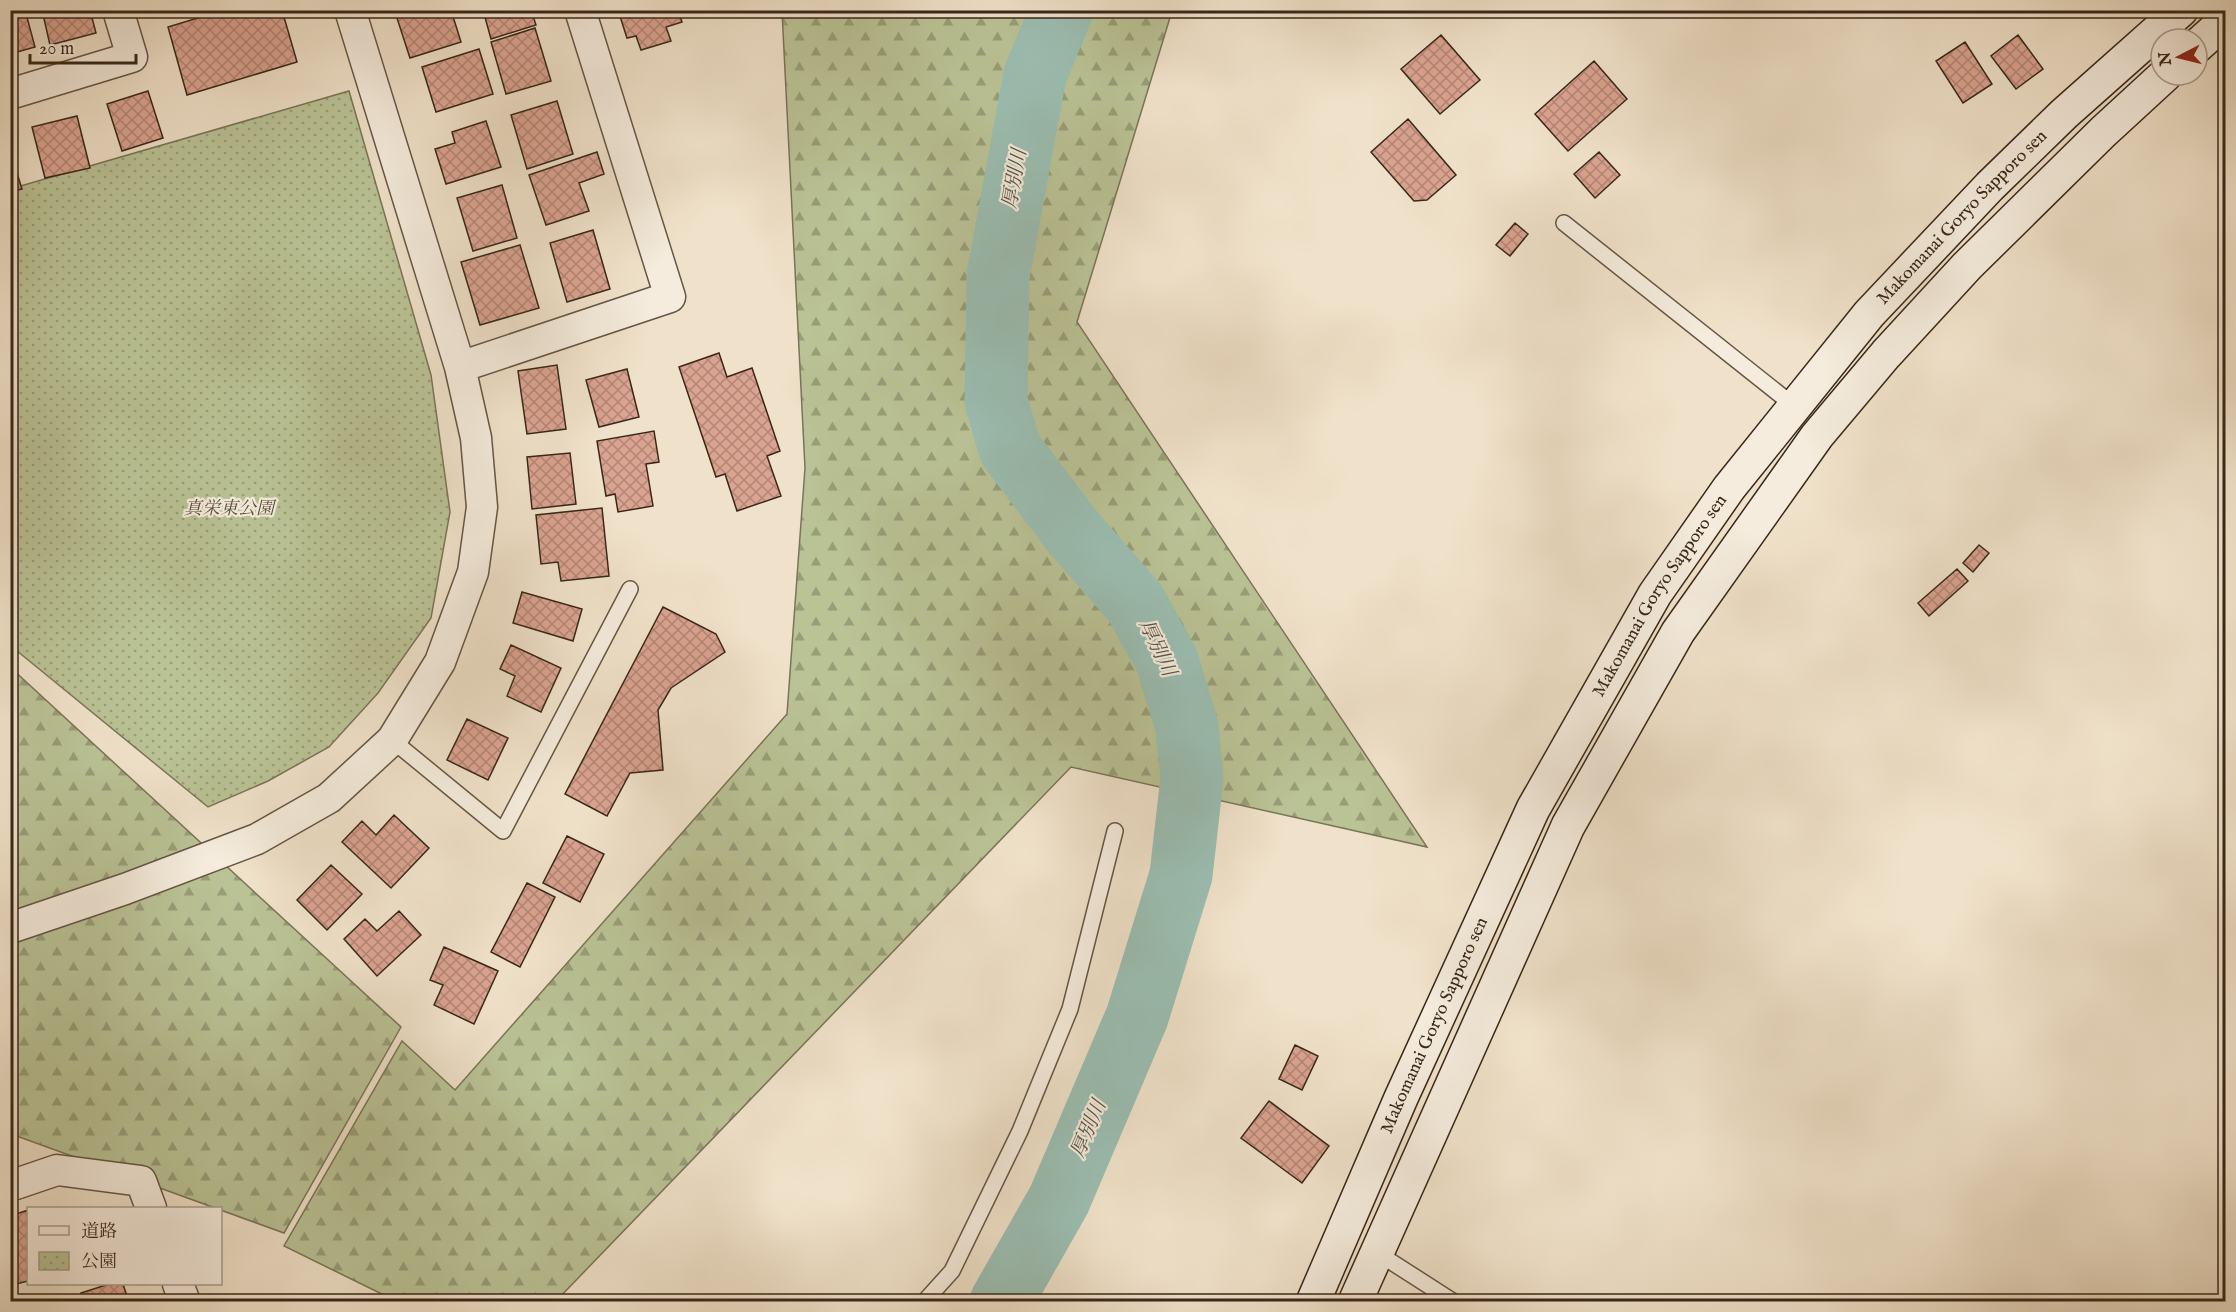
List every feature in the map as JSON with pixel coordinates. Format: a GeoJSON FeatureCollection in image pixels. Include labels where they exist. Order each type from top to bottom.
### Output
{"type":"FeatureCollection","features":[{"type":"Feature","properties":{"kind":"main road","name":"Makomanai Goryo Sapporo sen"},"geometry":{"type":"LineString","coordinates":[[1313,1302],[1401,1098],[1533,809],[1655,594],[1729,488],[1793,405],[1869,314],[1990,186],[2064,114],[2181,10]]}},
{"type":"Feature","properties":{"kind":"main road"},"geometry":{"type":"LineString","coordinates":[[2209,35],[2226,20]]}},
{"type":"Feature","properties":{"kind":"main road","name":"Makomanai Goryo Sapporo sen"},"geometry":{"type":"LineString","coordinates":[[1355,1302],[1375,1252],[1568,826],[1678,632],[1817,436],[1886,354],[1967,266],[2152,87]]}},
{"type":"Feature","properties":{"kind":"street"},"geometry":{"type":"LineString","coordinates":[[10,94],[132,57],[118,10]]}},
{"type":"Feature","properties":{"kind":"street"},"geometry":{"type":"LineString","coordinates":[[10,928],[125,889],[257,839],[328,798],[392,740],[440,662],[473,572],[482,507],[476,438],[460,367],[350,10]]}},
{"type":"Feature","properties":{"kind":"street"},"geometry":{"type":"LineString","coordinates":[[460,367],[670,297],[580,10]]}},
{"type":"Feature","properties":{"kind":"street"},"geometry":{"type":"LineString","coordinates":[[10,1186],[57,1170],[141,1181],[150,1207]]}},
{"type":"Feature","properties":{"kind":"street"},"geometry":{"type":"LineString","coordinates":[[178,1285],[185,1302]]}},
{"type":"Feature","properties":{"kind":"lane"},"geometry":{"type":"LineString","coordinates":[[1564,223],[1793,405]]}},
{"type":"Feature","properties":{"kind":"lane"},"geometry":{"type":"LineString","coordinates":[[392,740],[502,831],[630,589]]}},
{"type":"Feature","properties":{"kind":"lane"},"geometry":{"type":"LineString","coordinates":[[924,1302],[952,1271],[1020,1131],[1070,1009],[1115,831]]}},
{"type":"Feature","properties":{"kind":"lane"},"geometry":{"type":"LineString","coordinates":[[1375,1252],[1454,1302]]}},
{"type":"Feature","properties":{"kind":"green space"},"geometry":{"type":"Polygon","coordinates":[[[782,11],[1172,11],[1077,322],[1427,847],[1071,767],[556,1301],[396,1301],[284,1246],[402,1041],[455,1090],[787,714],[805,468],[782,11]]]}},
{"type":"Feature","properties":{"kind":"green space","name":"真栄東公園"},"geometry":{"type":"Polygon","coordinates":[[[349,91],[431,375],[450,512],[431,618],[378,693],[329,747],[268,781],[208,807],[11,646],[10,189],[349,91]]]}},
{"type":"Feature","properties":{"kind":"green space"},"geometry":{"type":"Polygon","coordinates":[[[10,667],[401,1027],[284,1233],[222,1211],[222,1207],[212,1207],[11,1134],[10,667]]]}},
{"type":"Feature","properties":{"kind":"building"},"geometry":{"type":"Polygon","coordinates":[[[10,10],[25,10],[35,47],[10,54],[10,10]]]}},
{"type":"Feature","properties":{"kind":"building"},"geometry":{"type":"Polygon","coordinates":[[[42,10],[90,10],[96,33],[50,45],[42,10]]]}},
{"type":"Feature","properties":{"kind":"building"},"geometry":{"type":"Polygon","coordinates":[[[224,10],[282,10],[297,62],[187,95],[168,27],[224,10]]]}},
{"type":"Feature","properties":{"kind":"building"},"geometry":{"type":"Polygon","coordinates":[[[411,10],[451,10],[461,42],[410,58],[396,15],[411,10]]]}},
{"type":"Feature","properties":{"kind":"building"},"geometry":{"type":"Polygon","coordinates":[[[483,10],[531,10],[536,25],[491,39],[483,10]]]}},
{"type":"Feature","properties":{"kind":"building"},"geometry":{"type":"Polygon","coordinates":[[[618,10],[678,10],[682,22],[666,27],[671,41],[641,50],[636,36],[627,38],[618,10]]]}},
{"type":"Feature","properties":{"kind":"building"},"geometry":{"type":"Polygon","coordinates":[[[535,28],[551,81],[506,94],[491,42],[535,28]]]}},
{"type":"Feature","properties":{"kind":"building"},"geometry":{"type":"Polygon","coordinates":[[[1441,35],[1480,80],[1440,114],[1401,69],[1441,35]]]}},
{"type":"Feature","properties":{"kind":"building"},"geometry":{"type":"Polygon","coordinates":[[[2018,35],[2043,69],[2016,89],[1991,56],[2018,35]]]}},
{"type":"Feature","properties":{"kind":"building"},"geometry":{"type":"Polygon","coordinates":[[[1965,42],[1992,84],[1963,103],[1936,61],[1965,42]]]}},
{"type":"Feature","properties":{"kind":"building"},"geometry":{"type":"Polygon","coordinates":[[[479,49],[493,94],[436,112],[422,67],[479,49]]]}},
{"type":"Feature","properties":{"kind":"building"},"geometry":{"type":"Polygon","coordinates":[[[1594,61],[1627,99],[1568,151],[1535,114],[1594,61]]]}},
{"type":"Feature","properties":{"kind":"building"},"geometry":{"type":"Polygon","coordinates":[[[148,91],[163,138],[122,151],[107,104],[148,91]]]}},
{"type":"Feature","properties":{"kind":"building"},"geometry":{"type":"Polygon","coordinates":[[[557,101],[573,154],[527,169],[511,115],[557,101]]]}},
{"type":"Feature","properties":{"kind":"building"},"geometry":{"type":"Polygon","coordinates":[[[77,116],[90,168],[45,178],[32,127],[77,116]]]}},
{"type":"Feature","properties":{"kind":"building"},"geometry":{"type":"Polygon","coordinates":[[[1408,119],[1456,175],[1427,200],[1414,201],[1371,152],[1408,119]]]}},
{"type":"Feature","properties":{"kind":"building"},"geometry":{"type":"Polygon","coordinates":[[[486,121],[501,167],[446,184],[435,149],[455,143],[452,132],[486,121]]]}},
{"type":"Feature","properties":{"kind":"building"},"geometry":{"type":"Polygon","coordinates":[[[10,151],[22,189],[10,192],[10,151]]]}},
{"type":"Feature","properties":{"kind":"building"},"geometry":{"type":"Polygon","coordinates":[[[597,152],[604,174],[579,183],[589,211],[546,225],[529,175],[597,152]]]}},
{"type":"Feature","properties":{"kind":"building"},"geometry":{"type":"Polygon","coordinates":[[[1599,152],[1620,175],[1595,198],[1574,174],[1599,152]]]}},
{"type":"Feature","properties":{"kind":"building"},"geometry":{"type":"Polygon","coordinates":[[[502,185],[517,238],[473,251],[457,198],[502,185]]]}},
{"type":"Feature","properties":{"kind":"building"},"geometry":{"type":"Polygon","coordinates":[[[1515,223],[1528,234],[1510,256],[1496,245],[1515,223]]]}},
{"type":"Feature","properties":{"kind":"building"},"geometry":{"type":"Polygon","coordinates":[[[593,230],[610,289],[567,302],[550,243],[593,230]]]}},
{"type":"Feature","properties":{"kind":"building"},"geometry":{"type":"Polygon","coordinates":[[[520,245],[539,308],[480,325],[461,262],[520,245]]]}},
{"type":"Feature","properties":{"kind":"building"},"geometry":{"type":"Polygon","coordinates":[[[719,353],[727,377],[752,368],[780,451],[767,456],[781,496],[737,511],[725,474],[716,477],[679,367],[719,353]]]}},
{"type":"Feature","properties":{"kind":"building"},"geometry":{"type":"Polygon","coordinates":[[[557,365],[566,429],[527,434],[518,371],[557,365]]]}},
{"type":"Feature","properties":{"kind":"building"},"geometry":{"type":"Polygon","coordinates":[[[627,369],[639,417],[599,427],[586,380],[627,369]]]}},
{"type":"Feature","properties":{"kind":"building"},"geometry":{"type":"Polygon","coordinates":[[[654,431],[659,462],[646,464],[653,506],[618,512],[615,494],[606,496],[597,441],[654,431]]]}},
{"type":"Feature","properties":{"kind":"building"},"geometry":{"type":"Polygon","coordinates":[[[570,453],[576,504],[532,509],[527,457],[570,453]]]}},
{"type":"Feature","properties":{"kind":"building"},"geometry":{"type":"Polygon","coordinates":[[[602,508],[609,576],[561,581],[558,562],[541,564],[536,515],[602,508]]]}},
{"type":"Feature","properties":{"kind":"building"},"geometry":{"type":"Polygon","coordinates":[[[1979,545],[1989,553],[1973,572],[1963,563],[1979,545]]]}},
{"type":"Feature","properties":{"kind":"building"},"geometry":{"type":"Polygon","coordinates":[[[1957,569],[1968,581],[1929,616],[1918,603],[1957,569]]]}},
{"type":"Feature","properties":{"kind":"building"},"geometry":{"type":"Polygon","coordinates":[[[522,592],[582,609],[573,641],[513,623],[522,592]]]}},
{"type":"Feature","properties":{"kind":"building"},"geometry":{"type":"Polygon","coordinates":[[[663,607],[716,634],[725,652],[671,688],[658,710],[663,770],[630,773],[607,816],[565,794],[663,607]]]}},
{"type":"Feature","properties":{"kind":"building"},"geometry":{"type":"Polygon","coordinates":[[[511,645],[561,668],[541,712],[507,696],[515,676],[500,669],[511,645]]]}},
{"type":"Feature","properties":{"kind":"building"},"geometry":{"type":"Polygon","coordinates":[[[467,719],[508,738],[488,780],[447,760],[467,719]]]}},
{"type":"Feature","properties":{"kind":"building"},"geometry":{"type":"Polygon","coordinates":[[[394,815],[429,848],[391,888],[342,842],[362,821],[376,835],[394,815]]]}},
{"type":"Feature","properties":{"kind":"building"},"geometry":{"type":"Polygon","coordinates":[[[567,836],[604,854],[580,902],[543,883],[567,836]]]}},
{"type":"Feature","properties":{"kind":"building"},"geometry":{"type":"Polygon","coordinates":[[[331,865],[362,894],[327,930],[297,900],[331,865]]]}},
{"type":"Feature","properties":{"kind":"building"},"geometry":{"type":"Polygon","coordinates":[[[527,883],[555,897],[520,967],[491,952],[527,883]]]}},
{"type":"Feature","properties":{"kind":"building"},"geometry":{"type":"Polygon","coordinates":[[[399,911],[421,935],[377,976],[344,939],[365,919],[377,931],[399,911]]]}},
{"type":"Feature","properties":{"kind":"building"},"geometry":{"type":"Polygon","coordinates":[[[444,947],[498,971],[474,1024],[434,1005],[443,985],[430,980],[444,947]]]}},
{"type":"Feature","properties":{"kind":"building"},"geometry":{"type":"Polygon","coordinates":[[[1295,1045],[1318,1056],[1302,1090],[1279,1079],[1295,1045]]]}},
{"type":"Feature","properties":{"kind":"building"},"geometry":{"type":"Polygon","coordinates":[[[1269,1101],[1329,1146],[1302,1183],[1241,1138],[1269,1101]]]}},
{"type":"Feature","properties":{"kind":"building"},"geometry":{"type":"Polygon","coordinates":[[[27,1210],[27,1281],[16,1284],[10,1267],[10,1216],[27,1210]]]}},
{"type":"Feature","properties":{"kind":"building"},"geometry":{"type":"Polygon","coordinates":[[[106,1285],[123,1285],[129,1302],[84,1302],[81,1293],[106,1285]]]}},
{"type":"Feature","properties":{"kind":"waterway","name":"厚別川"},"geometry":{"type":"LineString","coordinates":[[1001,1302],[1059,1200],[1137,1017],[1181,875],[1192,778],[1187,727],[1167,661],[1135,603],[1073,532],[1010,449],[996,401],[998,276],[1035,75],[1062,10]]}}]}
